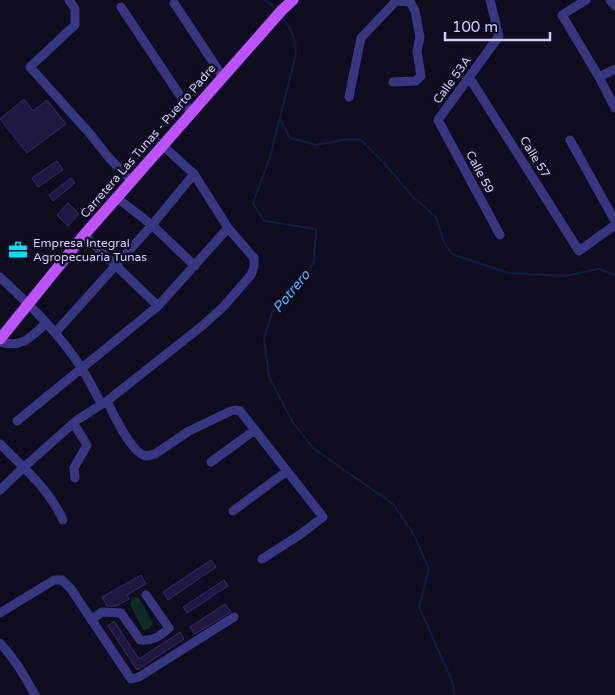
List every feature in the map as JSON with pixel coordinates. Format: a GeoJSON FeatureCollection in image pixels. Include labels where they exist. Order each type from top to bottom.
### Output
{"type":"FeatureCollection","features":[{"type":"Feature","properties":{"kind":"main road","name":"Carretera Las Tunas - Puerto Padre"},"geometry":{"type":"LineString","coordinates":[[0,341],[28,303],[84,235],[292,0]]}},
{"type":"Feature","properties":{"kind":"street"},"geometry":{"type":"LineString","coordinates":[[69,0],[75,9],[75,25],[30,68],[91,135],[109,158],[132,181]]}},
{"type":"Feature","properties":{"kind":"street"},"geometry":{"type":"LineString","coordinates":[[349,97],[361,38],[397,0],[410,2],[415,11],[420,37],[416,51],[421,76],[416,81],[393,82]]}},
{"type":"Feature","properties":{"kind":"street","name":"Calle 53A"},"geometry":{"type":"LineString","coordinates":[[438,120],[499,36],[490,0]]}},
{"type":"Feature","properties":{"kind":"street"},"geometry":{"type":"LineString","coordinates":[[586,0],[562,15],[615,108]]}},
{"type":"Feature","properties":{"kind":"street"},"geometry":{"type":"LineString","coordinates":[[610,0],[615,6]]}},
{"type":"Feature","properties":{"kind":"street"},"geometry":{"type":"LineString","coordinates":[[174,3],[223,77]]}},
{"type":"Feature","properties":{"kind":"street"},"geometry":{"type":"LineString","coordinates":[[121,7],[191,112]]}},
{"type":"Feature","properties":{"kind":"street"},"geometry":{"type":"LineString","coordinates":[[599,77],[615,68]]}},
{"type":"Feature","properties":{"kind":"street","name":"Calle 57"},"geometry":{"type":"LineString","coordinates":[[469,77],[579,251],[615,223]]}},
{"type":"Feature","properties":{"kind":"street","name":"Calle 59"},"geometry":{"type":"LineString","coordinates":[[438,120],[500,236]]}},
{"type":"Feature","properties":{"kind":"street"},"geometry":{"type":"LineString","coordinates":[[570,140],[615,223]]}},
{"type":"Feature","properties":{"kind":"street"},"geometry":{"type":"LineString","coordinates":[[0,490],[74,424],[202,326],[224,306],[251,275],[254,267],[254,258],[228,228],[194,174],[162,145]]}},
{"type":"Feature","properties":{"kind":"street"},"geometry":{"type":"LineString","coordinates":[[54,333],[152,225],[194,174]]}},
{"type":"Feature","properties":{"kind":"street"},"geometry":{"type":"LineString","coordinates":[[117,198],[152,225],[195,266]]}},
{"type":"Feature","properties":{"kind":"street"},"geometry":{"type":"LineString","coordinates":[[17,421],[158,306],[228,228]]}},
{"type":"Feature","properties":{"kind":"street"},"geometry":{"type":"LineString","coordinates":[[84,235],[158,306]]}},
{"type":"Feature","properties":{"kind":"street"},"geometry":{"type":"LineString","coordinates":[[0,277],[28,303],[54,333],[82,369],[127,438],[143,456],[154,454],[189,431],[236,410],[240,411],[323,517],[302,534],[262,559]]}},
{"type":"Feature","properties":{"kind":"street"},"geometry":{"type":"LineString","coordinates":[[0,341],[11,345],[19,344],[27,340],[46,323]]}},
{"type":"Feature","properties":{"kind":"street"},"geometry":{"type":"LineString","coordinates":[[74,424],[88,445],[74,468],[75,478]]}},
{"type":"Feature","properties":{"kind":"street"},"geometry":{"type":"LineString","coordinates":[[211,462],[255,430]]}},
{"type":"Feature","properties":{"kind":"street"},"geometry":{"type":"LineString","coordinates":[[1,446],[24,467],[48,494],[63,520]]}},
{"type":"Feature","properties":{"kind":"street"},"geometry":{"type":"LineString","coordinates":[[233,511],[287,471]]}},
{"type":"Feature","properties":{"kind":"street"},"geometry":{"type":"LineString","coordinates":[[0,613],[54,580],[62,580],[71,589],[131,678],[139,677],[234,617]]}},
{"type":"Feature","properties":{"kind":"street"},"geometry":{"type":"LineString","coordinates":[[91,620],[102,612],[121,613],[140,640],[158,637],[169,628],[146,595]]}},
{"type":"Feature","properties":{"kind":"street"},"geometry":{"type":"LineString","coordinates":[[0,643],[24,674],[35,695]]}},
{"type":"Feature","properties":{"kind":"green space"},"geometry":{"type":"Polygon","coordinates":[[[133,597],[139,598],[153,623],[149,629],[143,630],[130,604],[133,597]]]}},
{"type":"Feature","properties":{"kind":"building"},"geometry":{"type":"Polygon","coordinates":[[[24,99],[33,111],[47,100],[66,124],[27,153],[0,119],[24,99]]]}},
{"type":"Feature","properties":{"kind":"building"},"geometry":{"type":"Polygon","coordinates":[[[57,161],[63,170],[38,187],[32,178],[57,161]]]}},
{"type":"Feature","properties":{"kind":"building"},"geometry":{"type":"Polygon","coordinates":[[[71,178],[75,183],[53,201],[49,195],[71,178]]]}},
{"type":"Feature","properties":{"kind":"building"},"geometry":{"type":"Polygon","coordinates":[[[68,203],[79,214],[68,226],[57,215],[68,203]]]}},
{"type":"Feature","properties":{"kind":"building"},"geometry":{"type":"Polygon","coordinates":[[[211,560],[216,567],[168,600],[163,592],[211,560]]]}},
{"type":"Feature","properties":{"kind":"building"},"geometry":{"type":"Polygon","coordinates":[[[141,575],[146,584],[127,595],[129,599],[116,606],[107,606],[102,597],[141,575]]]}},
{"type":"Feature","properties":{"kind":"building"},"geometry":{"type":"Polygon","coordinates":[[[224,580],[228,586],[187,613],[183,607],[224,580]]]}},
{"type":"Feature","properties":{"kind":"building"},"geometry":{"type":"Polygon","coordinates":[[[225,604],[231,612],[195,634],[190,627],[225,604]]]}},
{"type":"Feature","properties":{"kind":"building"},"geometry":{"type":"Polygon","coordinates":[[[114,621],[139,659],[180,632],[184,639],[137,670],[108,626],[114,621]]]}},
{"type":"Feature","properties":{"kind":"waterway","name":"Potrero"},"geometry":{"type":"LineString","coordinates":[[264,0],[276,10]]}},
{"type":"Feature","properties":{"kind":"waterway","name":"Potrero"},"geometry":{"type":"LineString","coordinates":[[282,17],[293,34],[296,54],[270,157],[253,203],[264,221],[316,229],[314,263],[273,310],[264,338],[269,377],[292,421],[313,448],[393,504],[413,533],[429,569],[419,607],[453,683],[454,695]]}},
{"type":"Feature","properties":{"kind":"waterway"},"geometry":{"type":"LineString","coordinates":[[280,119],[290,138],[316,145],[347,139],[361,140],[413,197],[436,217],[444,242],[452,254],[509,273],[564,276],[599,269],[615,275]]}},
{"type":"Feature","properties":{"kind":"place","name":"Empresa Integral Agropecuaria Tunas"},"geometry":{"type":"Point","coordinates":[18,250]}}]}
